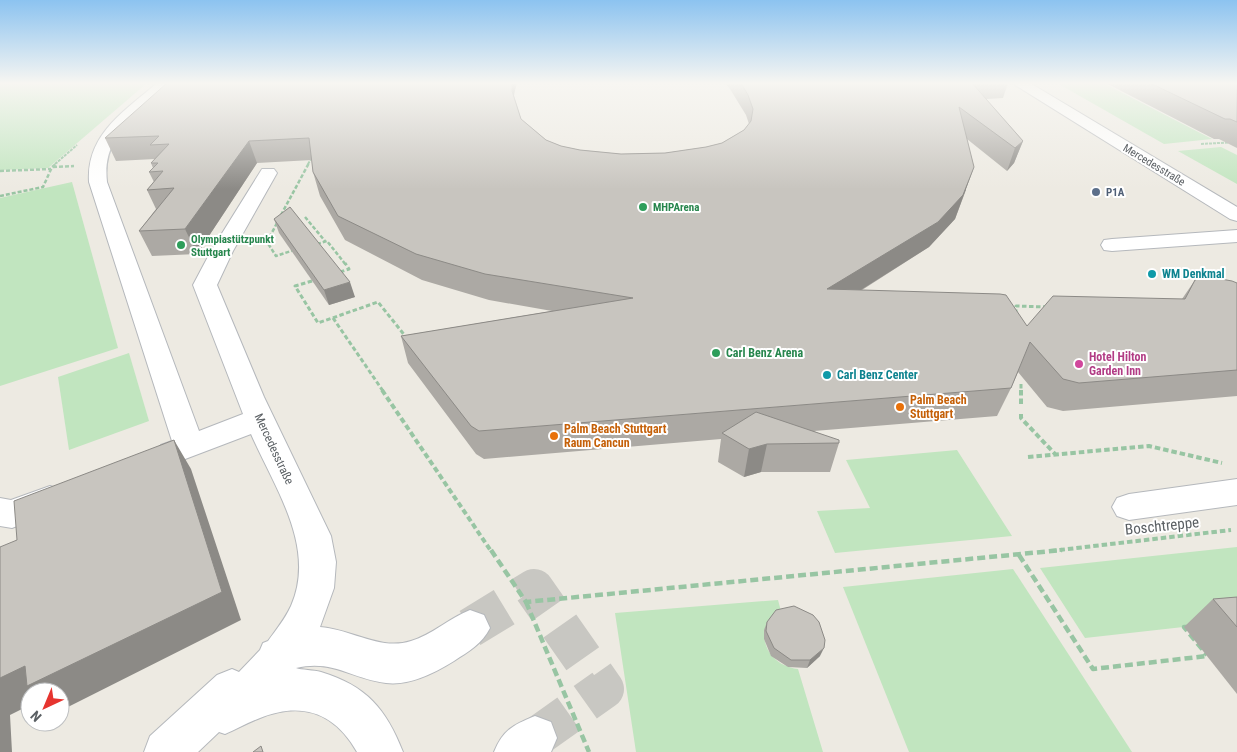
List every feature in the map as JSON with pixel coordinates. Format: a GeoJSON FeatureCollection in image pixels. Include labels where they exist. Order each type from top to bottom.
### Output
{"type":"FeatureCollection","features":[{"type":"Feature","properties":{"kind":"street"},"geometry":{"type":"LineString","coordinates":[[129,118],[106,139],[95,166],[98,182],[189,446]]}},
{"type":"Feature","properties":{"kind":"street","name":"Mercedesstraße"},"geometry":{"type":"LineString","coordinates":[[1076,118],[1237,215]]}},
{"type":"Feature","properties":{"kind":"street","name":"Mercedesstraße"},"geometry":{"type":"LineString","coordinates":[[225,713],[262,679],[300,628],[309,608],[316,583],[318,558],[314,536],[259,419],[205,285],[222,250],[268,173]]}},
{"type":"Feature","properties":{"kind":"street"},"geometry":{"type":"LineString","coordinates":[[1112,245],[1237,236]]}},
{"type":"Feature","properties":{"kind":"street"},"geometry":{"type":"LineString","coordinates":[[142,464],[259,419]]}},
{"type":"Feature","properties":{"kind":"street"},"geometry":{"type":"LineString","coordinates":[[1129,507],[1231,478]]}},
{"type":"Feature","properties":{"kind":"street"},"geometry":{"type":"LineString","coordinates":[[0,512],[12,514],[77,489]]}},
{"type":"Feature","properties":{"kind":"street"},"geometry":{"type":"LineString","coordinates":[[173,746],[259,667],[283,653],[317,645],[346,650],[385,663],[401,663],[415,660],[432,652],[470,628]]}},
{"type":"Feature","properties":{"kind":"street"},"geometry":{"type":"LineString","coordinates":[[173,746],[249,700],[275,691],[300,689],[320,693],[343,703],[358,715],[381,752]]}},
{"type":"Feature","properties":{"kind":"path"},"geometry":{"type":"LineString","coordinates":[[1201,144],[1237,142]]}},
{"type":"Feature","properties":{"kind":"path"},"geometry":{"type":"LineString","coordinates":[[300,248],[276,256],[267,242],[313,154]]}},
{"type":"Feature","properties":{"kind":"path"},"geometry":{"type":"LineString","coordinates":[[0,171],[51,169]]}},
{"type":"Feature","properties":{"kind":"path"},"geometry":{"type":"LineString","coordinates":[[305,216],[349,269],[337,273]]}},
{"type":"Feature","properties":{"kind":"path"},"geometry":{"type":"LineString","coordinates":[[308,246],[324,241]]}},
{"type":"Feature","properties":{"kind":"path"},"geometry":{"type":"LineString","coordinates":[[312,281],[295,286],[318,323],[378,302],[408,339]]}},
{"type":"Feature","properties":{"kind":"path"},"geometry":{"type":"LineString","coordinates":[[1017,322],[1016,306],[1052,307]]}},
{"type":"Feature","properties":{"kind":"path"},"geometry":{"type":"LineString","coordinates":[[333,318],[526,602],[589,752]]}},
{"type":"Feature","properties":{"kind":"path"},"geometry":{"type":"LineString","coordinates":[[1020,384],[1021,405]]}},
{"type":"Feature","properties":{"kind":"path"},"geometry":{"type":"LineString","coordinates":[[1021,414],[1021,418],[1055,454]]}},
{"type":"Feature","properties":{"kind":"path"},"geometry":{"type":"LineString","coordinates":[[1028,457],[1149,446],[1231,478]]}},
{"type":"Feature","properties":{"kind":"path","name":"Boschtreppe"},"geometry":{"type":"LineString","coordinates":[[526,602],[1019,555],[1231,530]]}},
{"type":"Feature","properties":{"kind":"path"},"geometry":{"type":"LineString","coordinates":[[1019,555],[1092,669],[1207,656],[1184,627],[1193,626]]}},
{"type":"Feature","properties":{"kind":"green space"},"geometry":{"type":"Polygon","coordinates":[[[0,118],[106,118],[48,168],[0,170],[0,118]]]}},
{"type":"Feature","properties":{"kind":"green space"},"geometry":{"type":"Polygon","coordinates":[[[1119,118],[1171,118],[1212,139],[1164,144],[1119,118]]]}},
{"type":"Feature","properties":{"kind":"green space"},"geometry":{"type":"Polygon","coordinates":[[[1221,147],[1237,155],[1237,184],[1178,151],[1221,147]]]}},
{"type":"Feature","properties":{"kind":"green space"},"geometry":{"type":"Polygon","coordinates":[[[72,182],[118,348],[0,386],[0,198],[72,182]]]}},
{"type":"Feature","properties":{"kind":"green space"},"geometry":{"type":"Polygon","coordinates":[[[129,353],[149,421],[69,450],[58,377],[129,353]]]}},
{"type":"Feature","properties":{"kind":"green space"},"geometry":{"type":"Polygon","coordinates":[[[957,450],[1012,536],[835,553],[817,511],[870,508],[846,460],[957,450]]]}},
{"type":"Feature","properties":{"kind":"green space"},"geometry":{"type":"Polygon","coordinates":[[[1237,547],[1237,621],[1085,638],[1040,568],[1237,547]]]}},
{"type":"Feature","properties":{"kind":"green space"},"geometry":{"type":"Polygon","coordinates":[[[1013,569],[1132,752],[909,752],[843,587],[1013,569]]]}},
{"type":"Feature","properties":{"kind":"green space"},"geometry":{"type":"Polygon","coordinates":[[[778,600],[782,615],[764,630],[766,645],[773,657],[778,661],[798,669],[823,752],[636,752],[615,613],[778,600]]]}},
{"type":"Feature","properties":{"kind":"building"},"geometry":{"type":"Polygon","coordinates":[[[127,118],[521,118],[546,140],[561,146],[621,154],[665,153],[722,143],[744,130],[751,118],[962,118],[974,167],[963,195],[938,222],[827,289],[1006,295],[1027,326],[1053,296],[1185,299],[1195,280],[1205,276],[1232,281],[1237,283],[1237,370],[1079,383],[1063,379],[1030,342],[1011,388],[479,431],[471,426],[401,336],[633,298],[485,274],[416,254],[338,216],[313,172],[309,138],[249,141],[185,229],[139,231],[174,188],[147,190],[163,171],[149,172],[158,163],[151,163],[169,144],[150,145],[159,136],[105,138],[127,118]]]}},
{"type":"Feature","properties":{"kind":"building"},"geometry":{"type":"Polygon","coordinates":[[[974,118],[1003,118],[1023,141],[1015,148],[974,118]]]}},
{"type":"Feature","properties":{"kind":"building"},"geometry":{"type":"Polygon","coordinates":[[[1223,118],[1237,118],[1237,122],[1230,119],[1223,118]]]}},
{"type":"Feature","properties":{"kind":"building"},"geometry":{"type":"Polygon","coordinates":[[[290,207],[350,282],[324,290],[274,219],[290,207]]]}},
{"type":"Feature","properties":{"kind":"building"},"geometry":{"type":"Polygon","coordinates":[[[756,412],[839,440],[839,443],[767,444],[749,449],[722,433],[756,412]]]}},
{"type":"Feature","properties":{"kind":"building"},"geometry":{"type":"Polygon","coordinates":[[[174,440],[222,592],[35,682],[27,682],[25,666],[0,678],[0,547],[17,540],[14,501],[174,440]]]}},
{"type":"Feature","properties":{"kind":"building"},"geometry":{"type":"Polygon","coordinates":[[[1237,597],[1237,627],[1213,599],[1237,597]]]}},
{"type":"Feature","properties":{"kind":"building"},"geometry":{"type":"Polygon","coordinates":[[[794,606],[813,615],[819,622],[825,640],[824,648],[810,660],[791,660],[774,648],[766,631],[767,622],[776,610],[794,606]]]}},
{"type":"Feature","properties":{"kind":"building"},"geometry":{"type":"Polygon","coordinates":[[[261,746],[263,752],[253,752],[261,746]]]}},
{"type":"Feature","properties":{"kind":"tunnel"},"geometry":{"type":"LineString","coordinates":[[470,628],[534,589],[604,689],[535,738]]}},
{"type":"Feature","properties":{"kind":"place","name":"P1A"},"geometry":{"type":"Point","coordinates":[1096,192]}},
{"type":"Feature","properties":{"kind":"place","name":"MHPArena"},"geometry":{"type":"Point","coordinates":[643,207]}},
{"type":"Feature","properties":{"kind":"place","name":"Olympiastützpunkt Stuttgart"},"geometry":{"type":"Point","coordinates":[181,245]}},
{"type":"Feature","properties":{"kind":"place","name":"WM Denkmal"},"geometry":{"type":"Point","coordinates":[1152,274]}},
{"type":"Feature","properties":{"kind":"place","name":"Carl Benz Arena"},"geometry":{"type":"Point","coordinates":[716,353]}},
{"type":"Feature","properties":{"kind":"place","name":"Hotel Hilton Garden Inn"},"geometry":{"type":"Point","coordinates":[1079,364]}},
{"type":"Feature","properties":{"kind":"place","name":"Carl Benz Center"},"geometry":{"type":"Point","coordinates":[827,375]}},
{"type":"Feature","properties":{"kind":"place","name":"Palm Beach Stuttgart"},"geometry":{"type":"Point","coordinates":[900,407]}},
{"type":"Feature","properties":{"kind":"place","name":"Palm Beach Stuttgart Raum Cancun"},"geometry":{"type":"Point","coordinates":[554,436]}}]}
